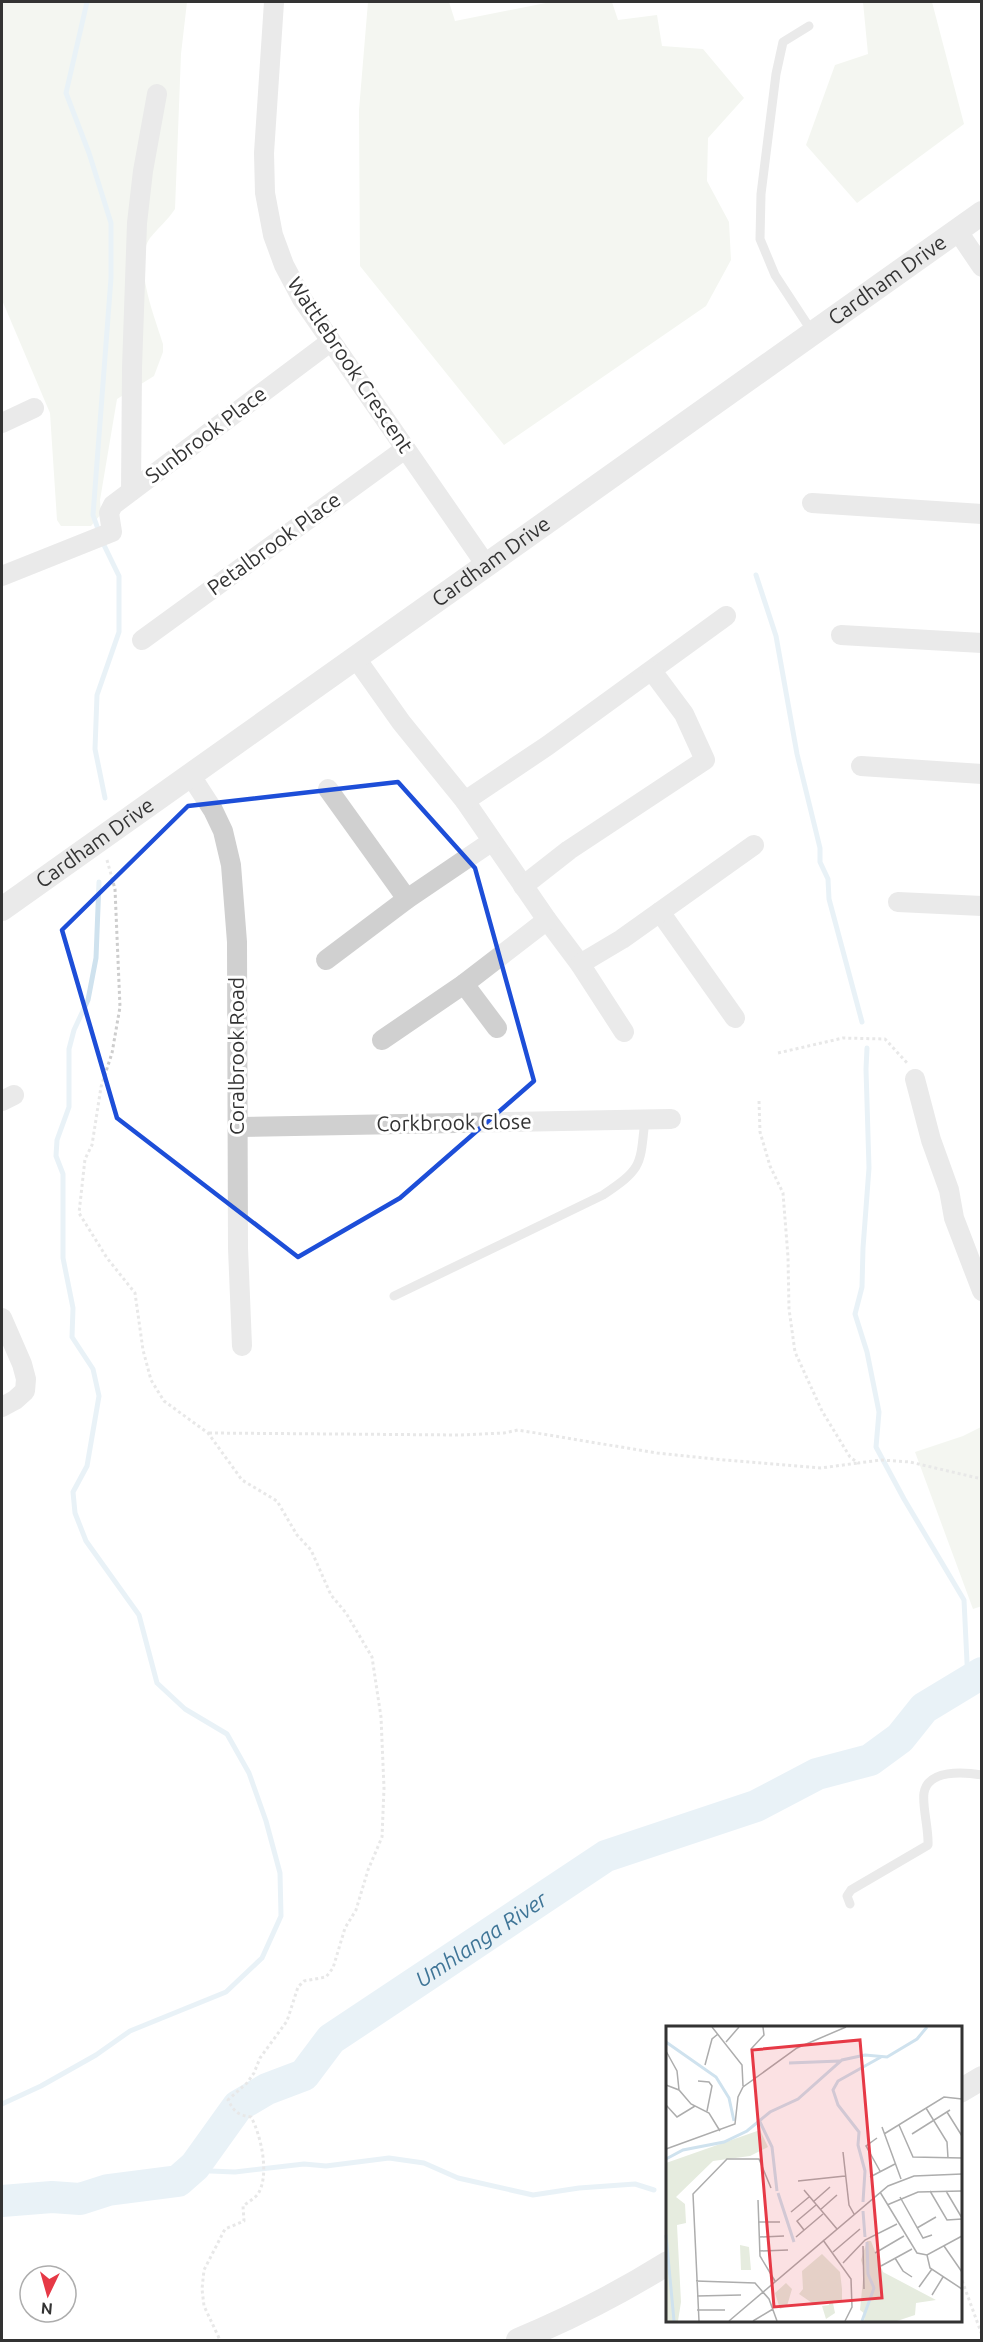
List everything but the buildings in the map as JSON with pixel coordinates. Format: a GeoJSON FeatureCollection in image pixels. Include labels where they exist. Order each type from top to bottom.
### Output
{"type":"FeatureCollection","features":[{"type":"Feature","properties":{"kind":"street","name":"Wattlebrook Crescent"},"geometry":{"type":"LineString","coordinates":[[274,2],[264,153],[265,193],[273,235],[284,265],[302,299],[330,342],[486,565]]}},
{"type":"Feature","properties":{"kind":"street"},"geometry":{"type":"LineString","coordinates":[[131,491],[137,223],[143,171],[157,94]]}},
{"type":"Feature","properties":{"kind":"street","name":"Cardham Drive"},"geometry":{"type":"LineString","coordinates":[[2,909],[981,213]]}},
{"type":"Feature","properties":{"kind":"street"},"geometry":{"type":"LineString","coordinates":[[957,230],[981,267]]}},
{"type":"Feature","properties":{"kind":"street","name":"Sunbrook Place"},"geometry":{"type":"LineString","coordinates":[[2,576],[112,531],[110,513],[113,505],[330,342]]}},
{"type":"Feature","properties":{"kind":"street"},"geometry":{"type":"LineString","coordinates":[[2,423],[34,408]]}},
{"type":"Feature","properties":{"kind":"street","name":"Petalbrook Place"},"geometry":{"type":"LineString","coordinates":[[142,640],[405,449]]}},
{"type":"Feature","properties":{"kind":"street"},"geometry":{"type":"LineString","coordinates":[[812,503],[981,514]]}},
{"type":"Feature","properties":{"kind":"street"},"geometry":{"type":"LineString","coordinates":[[465,801],[726,616]]}},
{"type":"Feature","properties":{"kind":"street"},"geometry":{"type":"LineString","coordinates":[[841,635],[981,643]]}},
{"type":"Feature","properties":{"kind":"street"},"geometry":{"type":"LineString","coordinates":[[356,657],[401,722],[465,801],[580,964],[624,1032]]}},
{"type":"Feature","properties":{"kind":"street"},"geometry":{"type":"LineString","coordinates":[[523,886],[569,850],[705,760],[684,714],[652,670]]}},
{"type":"Feature","properties":{"kind":"street"},"geometry":{"type":"LineString","coordinates":[[861,766],[981,774]]}},
{"type":"Feature","properties":{"kind":"street","name":"Coralbrook Road"},"geometry":{"type":"LineString","coordinates":[[191,776],[213,810],[223,831],[231,866],[237,942],[237,1127],[242,1346]]}},
{"type":"Feature","properties":{"kind":"street"},"geometry":{"type":"LineString","coordinates":[[328,789],[407,899]]}},
{"type":"Feature","properties":{"kind":"street"},"geometry":{"type":"LineString","coordinates":[[326,960],[407,899],[492,842]]}},
{"type":"Feature","properties":{"kind":"street"},"geometry":{"type":"LineString","coordinates":[[580,964],[660,912],[754,844]]}},
{"type":"Feature","properties":{"kind":"street"},"geometry":{"type":"LineString","coordinates":[[898,902],[981,906]]}},
{"type":"Feature","properties":{"kind":"street"},"geometry":{"type":"LineString","coordinates":[[660,912],[735,1018]]}},
{"type":"Feature","properties":{"kind":"street"},"geometry":{"type":"LineString","coordinates":[[382,1040],[465,984],[547,920]]}},
{"type":"Feature","properties":{"kind":"street"},"geometry":{"type":"LineString","coordinates":[[465,984],[496,1028]]}},
{"type":"Feature","properties":{"kind":"street"},"geometry":{"type":"LineString","coordinates":[[915,1079],[931,1140],[949,1190],[954,1218],[981,1291]]}},
{"type":"Feature","properties":{"kind":"street","name":"Corkbrook Close"},"geometry":{"type":"LineString","coordinates":[[237,1127],[671,1119]]}},
{"type":"Feature","properties":{"kind":"street"},"geometry":{"type":"LineString","coordinates":[[2,1318],[26,1378],[25,1391],[2,1407]]}},
{"type":"Feature","properties":{"kind":"street"},"geometry":{"type":"LineString","coordinates":[[962,2090],[981,2078]]}},
{"type":"Feature","properties":{"kind":"street"},"geometry":{"type":"LineString","coordinates":[[518,2340],[569,2319],[627,2289],[666,2265]]}},
{"type":"Feature","properties":{"kind":"lane"},"geometry":{"type":"LineString","coordinates":[[809,26],[783,42],[776,74],[761,194],[760,239],[775,275],[813,333]]}},
{"type":"Feature","properties":{"kind":"lane"},"geometry":{"type":"LineString","coordinates":[[394,1296],[603,1195],[628,1178],[640,1160],[645,1119]]}},
{"type":"Feature","properties":{"kind":"lane"},"geometry":{"type":"LineString","coordinates":[[850,1904],[847,1896],[851,1890],[928,1845],[924,1794],[928,1783],[942,1775],[962,1772],[981,1775]]}},
{"type":"Feature","properties":{"kind":"path"},"geometry":{"type":"LineString","coordinates":[[101,838],[115,889],[120,1007],[112,1053],[101,1088],[92,1145],[85,1159],[79,1213],[101,1249],[135,1293],[143,1350],[151,1380],[164,1401],[208,1433],[242,1480],[277,1501],[297,1535],[311,1550],[331,1595],[346,1613],[372,1657],[381,1717],[384,1788],[382,1837],[368,1870],[356,1910],[345,1928],[333,1968],[326,1977],[304,1981],[298,1988],[287,2021],[260,2058],[247,2084],[228,2100],[234,2112],[251,2116],[262,2145],[262,2182],[258,2193],[243,2205],[244,2221],[225,2229],[204,2270],[202,2289],[204,2306],[220,2340]]}},
{"type":"Feature","properties":{"kind":"path"},"geometry":{"type":"LineString","coordinates":[[778,1053],[843,1038],[885,1039],[906,1059],[915,1079]]}},
{"type":"Feature","properties":{"kind":"path"},"geometry":{"type":"LineString","coordinates":[[759,1101],[760,1132],[770,1166],[783,1193],[789,1309],[795,1352],[822,1411],[850,1457],[858,1464]]}},
{"type":"Feature","properties":{"kind":"path"},"geometry":{"type":"LineString","coordinates":[[208,1433],[460,1435],[504,1434],[518,1430],[657,1453],[821,1468],[881,1460],[910,1462],[981,1479]]}},
{"type":"Feature","properties":{"kind":"path"},"geometry":{"type":"LineString","coordinates":[[962,2282],[981,2336]]}},
{"type":"Feature","properties":{"kind":"highlighted area"},"geometry":{"type":"Polygon","coordinates":[[[398,782],[475,868],[534,1081],[400,1198],[298,1257],[117,1118],[62,930],[188,806],[398,782]]]}},
{"type":"Feature","properties":{"kind":"shaded area"},"geometry":{"type":"Polygon","coordinates":[[[2,2],[187,2],[181,54],[175,209],[150,238],[145,248],[143,261],[147,290],[163,344],[163,352],[154,376],[117,399],[100,500],[101,514],[91,526],[61,526],[57,520],[50,413],[2,300],[2,2]]]}},
{"type":"Feature","properties":{"kind":"shaded area"},"geometry":{"type":"Polygon","coordinates":[[[368,2],[449,2],[455,21],[551,2],[612,2],[618,20],[657,15],[662,46],[703,49],[744,98],[708,138],[707,181],[729,222],[731,260],[706,306],[504,445],[360,266],[359,110],[368,2]]]}},
{"type":"Feature","properties":{"kind":"shaded area"},"geometry":{"type":"Polygon","coordinates":[[[863,2],[932,2],[964,124],[857,203],[806,145],[835,65],[868,54],[863,2]]]}},
{"type":"Feature","properties":{"kind":"shaded area"},"geometry":{"type":"Polygon","coordinates":[[[981,1427],[982,1606],[973,1609],[915,1452],[963,1436],[981,1427]]]}},
{"type":"Feature","properties":{"kind":"waterway"},"geometry":{"type":"LineString","coordinates":[[87,2],[66,93],[89,153],[111,223],[111,278],[93,515],[99,532]]}},
{"type":"Feature","properties":{"kind":"waterway"},"geometry":{"type":"LineString","coordinates":[[102,541],[119,576],[119,632],[97,695],[95,749],[105,798]]}},
{"type":"Feature","properties":{"kind":"waterway"},"geometry":{"type":"LineString","coordinates":[[756,575],[776,636],[797,754],[820,848],[820,862],[828,879],[829,899],[862,1022]]}},
{"type":"Feature","properties":{"kind":"waterway"},"geometry":{"type":"LineString","coordinates":[[2,2104],[41,2086],[96,2055],[130,2031],[226,1992],[262,1958],[281,1916],[280,1873],[266,1821],[249,1773],[227,1734],[185,1709],[157,1683],[139,1615],[86,1541],[75,1513],[73,1492],[87,1466],[99,1396],[93,1369],[72,1337],[73,1308],[63,1258],[63,1174],[56,1156],[57,1140],[69,1107],[69,1049],[74,1030],[88,1000],[96,958],[99,882]]}},
{"type":"Feature","properties":{"kind":"waterway"},"geometry":{"type":"LineString","coordinates":[[867,1048],[869,1168],[862,1287],[855,1314],[867,1352],[879,1412],[876,1447],[964,1600],[968,1683]]}},
{"type":"Feature","properties":{"kind":"waterway","name":"Umhlanga River"},"geometry":{"type":"LineString","coordinates":[[2,2201],[52,2197],[80,2199],[108,2190],[178,2181],[195,2166],[238,2106],[267,2089],[304,2075],[331,2039],[606,1856],[756,1806],[817,1774],[870,1760],[900,1738],[924,1708],[982,1673]]}},
{"type":"Feature","properties":{"kind":"waterway"},"geometry":{"type":"LineString","coordinates":[[195,2166],[210,2171],[235,2172],[304,2164],[326,2166],[389,2158],[424,2163],[458,2178],[533,2195],[579,2188],[635,2184],[654,2190]]}}]}
